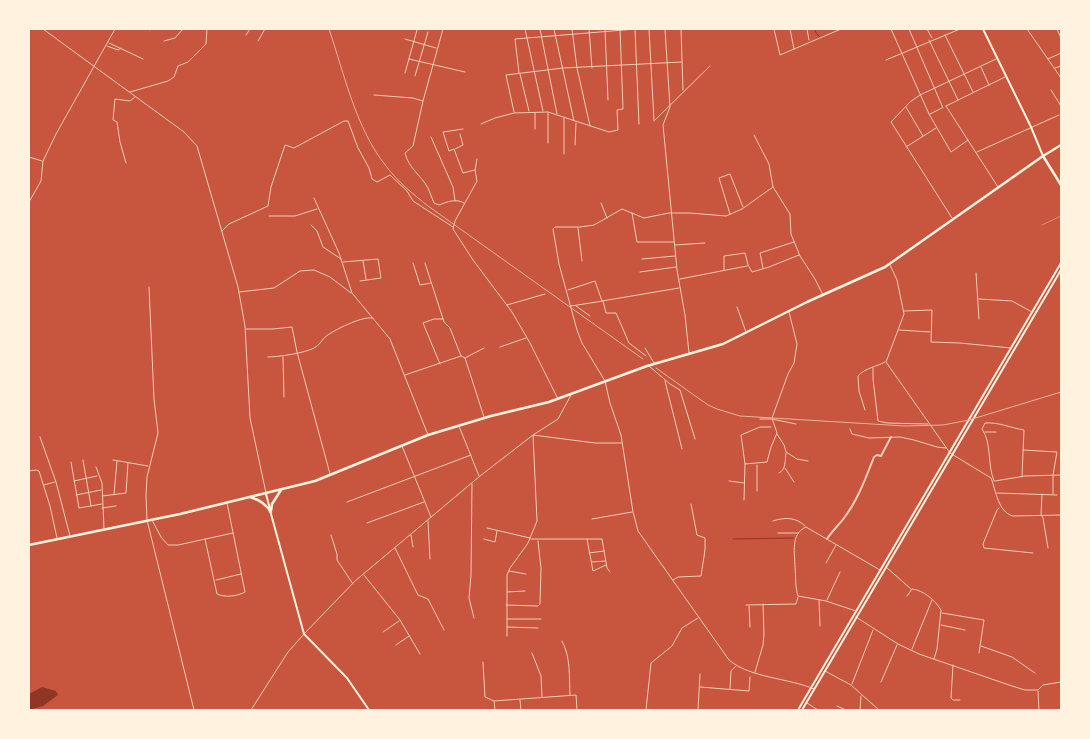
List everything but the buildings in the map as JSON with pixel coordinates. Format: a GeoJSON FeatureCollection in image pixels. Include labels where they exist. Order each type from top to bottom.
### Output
{"type":"FeatureCollection","features":[{"type":"Feature","properties":{"kind":"main road"},"geometry":{"type":"LineString","coordinates":[[983,29],[1031,127],[1043,156],[1061,185]]}},
{"type":"Feature","properties":{"kind":"main road"},"geometry":{"type":"LineString","coordinates":[[29,545],[282,490],[330,475],[428,435],[571,395],[648,365],[723,344],[789,311],[877,272],[1061,145]]}},
{"type":"Feature","properties":{"kind":"main road"},"geometry":{"type":"LineString","coordinates":[[802,710],[857,611],[1061,264]]}},
{"type":"Feature","properties":{"kind":"main road"},"geometry":{"type":"LineString","coordinates":[[824,670],[1061,270]]}},
{"type":"Feature","properties":{"kind":"main road"},"geometry":{"type":"LineString","coordinates":[[271,513],[272,504],[282,490]]}},
{"type":"Feature","properties":{"kind":"main road"},"geometry":{"type":"LineString","coordinates":[[266,494],[304,634],[347,678],[369,710]]}},
{"type":"Feature","properties":{"kind":"main road"},"geometry":{"type":"LineString","coordinates":[[250,497],[258,499],[266,505],[271,513]]}},
{"type":"Feature","properties":{"kind":"main road"},"geometry":{"type":"LineString","coordinates":[[798,710],[813,689]]}},
{"type":"Feature","properties":{"kind":"street"},"geometry":{"type":"LineString","coordinates":[[43,29],[184,132],[197,146],[239,292],[245,329],[250,418],[266,494]]}},
{"type":"Feature","properties":{"kind":"street"},"geometry":{"type":"LineString","coordinates":[[29,202],[41,181],[43,161],[56,134],[115,29]]}},
{"type":"Feature","properties":{"kind":"street"},"geometry":{"type":"LineString","coordinates":[[164,41],[175,38],[184,29]]}},
{"type":"Feature","properties":{"kind":"street"},"geometry":{"type":"LineString","coordinates":[[129,92],[168,81],[174,77],[178,66],[188,62],[206,44],[207,30],[203,29]]}},
{"type":"Feature","properties":{"kind":"street"},"geometry":{"type":"LineString","coordinates":[[246,36],[250,29]]}},
{"type":"Feature","properties":{"kind":"street"},"geometry":{"type":"LineString","coordinates":[[258,41],[265,29]]}},
{"type":"Feature","properties":{"kind":"street"},"geometry":{"type":"LineString","coordinates":[[443,29],[413,146],[405,153],[407,161],[428,187],[434,203],[439,205],[460,201],[464,204]]}},
{"type":"Feature","properties":{"kind":"street"},"geometry":{"type":"LineString","coordinates":[[525,29],[543,112]]}},
{"type":"Feature","properties":{"kind":"street"},"geometry":{"type":"LineString","coordinates":[[540,29],[557,115]]}},
{"type":"Feature","properties":{"kind":"street"},"geometry":{"type":"LineString","coordinates":[[554,29],[576,122],[575,145]]}},
{"type":"Feature","properties":{"kind":"street"},"geometry":{"type":"LineString","coordinates":[[572,29],[577,68],[590,126]]}},
{"type":"Feature","properties":{"kind":"street"},"geometry":{"type":"LineString","coordinates":[[481,124],[514,113],[548,112],[609,132],[618,130],[617,110],[623,109],[620,29]]}},
{"type":"Feature","properties":{"kind":"street"},"geometry":{"type":"LineString","coordinates":[[529,112],[514,40],[517,38],[589,30],[635,29],[639,124]]}},
{"type":"Feature","properties":{"kind":"street"},"geometry":{"type":"LineString","coordinates":[[649,29],[654,121],[710,66]]}},
{"type":"Feature","properties":{"kind":"street"},"geometry":{"type":"LineString","coordinates":[[665,29],[670,106],[663,125],[674,244],[689,354]]}},
{"type":"Feature","properties":{"kind":"street"},"geometry":{"type":"LineString","coordinates":[[681,29],[684,92]]}},
{"type":"Feature","properties":{"kind":"street"},"geometry":{"type":"LineString","coordinates":[[774,29],[780,55],[841,29]]}},
{"type":"Feature","properties":{"kind":"street"},"geometry":{"type":"LineString","coordinates":[[790,29],[794,49]]}},
{"type":"Feature","properties":{"kind":"street"},"geometry":{"type":"LineString","coordinates":[[807,29],[810,42]]}},
{"type":"Feature","properties":{"kind":"street"},"geometry":{"type":"LineString","coordinates":[[826,29],[828,34]]}},
{"type":"Feature","properties":{"kind":"street"},"geometry":{"type":"LineString","coordinates":[[891,29],[920,96],[952,152],[968,140]]}},
{"type":"Feature","properties":{"kind":"street"},"geometry":{"type":"LineString","coordinates":[[909,29],[934,89],[999,187]]}},
{"type":"Feature","properties":{"kind":"street"},"geometry":{"type":"LineString","coordinates":[[927,29],[932,39]]}},
{"type":"Feature","properties":{"kind":"street"},"geometry":{"type":"LineString","coordinates":[[886,60],[929,40],[960,29]]}},
{"type":"Feature","properties":{"kind":"street"},"geometry":{"type":"LineString","coordinates":[[1027,29],[1061,78]]}},
{"type":"Feature","properties":{"kind":"street"},"geometry":{"type":"LineString","coordinates":[[1057,29],[1061,38]]}},
{"type":"Feature","properties":{"kind":"street"},"geometry":{"type":"LineString","coordinates":[[405,73],[416,30]]}},
{"type":"Feature","properties":{"kind":"street"},"geometry":{"type":"LineString","coordinates":[[589,30],[592,68]]}},
{"type":"Feature","properties":{"kind":"street"},"geometry":{"type":"LineString","coordinates":[[605,30],[608,100]]}},
{"type":"Feature","properties":{"kind":"street"},"geometry":{"type":"LineString","coordinates":[[416,76],[428,32]]}},
{"type":"Feature","properties":{"kind":"street"},"geometry":{"type":"LineString","coordinates":[[944,34],[973,93]]}},
{"type":"Feature","properties":{"kind":"street"},"geometry":{"type":"LineString","coordinates":[[405,39],[437,48]]}},
{"type":"Feature","properties":{"kind":"street"},"geometry":{"type":"LineString","coordinates":[[929,40],[958,100]]}},
{"type":"Feature","properties":{"kind":"street"},"geometry":{"type":"LineString","coordinates":[[108,42],[143,58]]}},
{"type":"Feature","properties":{"kind":"street"},"geometry":{"type":"LineString","coordinates":[[107,45],[118,50],[120,48]]}},
{"type":"Feature","properties":{"kind":"street"},"geometry":{"type":"LineString","coordinates":[[1048,59],[1061,53]]}},
{"type":"Feature","properties":{"kind":"street"},"geometry":{"type":"LineString","coordinates":[[952,219],[891,122],[906,106],[920,96],[997,58]]}},
{"type":"Feature","properties":{"kind":"street"},"geometry":{"type":"LineString","coordinates":[[409,59],[466,72]]}},
{"type":"Feature","properties":{"kind":"street"},"geometry":{"type":"LineString","coordinates":[[514,113],[506,75],[563,68],[682,62]]}},
{"type":"Feature","properties":{"kind":"street"},"geometry":{"type":"LineString","coordinates":[[980,66],[989,85]]}},
{"type":"Feature","properties":{"kind":"street"},"geometry":{"type":"LineString","coordinates":[[1055,68],[1061,66]]}},
{"type":"Feature","properties":{"kind":"street"},"geometry":{"type":"LineString","coordinates":[[929,114],[1006,77]]}},
{"type":"Feature","properties":{"kind":"street"},"geometry":{"type":"LineString","coordinates":[[1051,90],[1061,106]]}},
{"type":"Feature","properties":{"kind":"street"},"geometry":{"type":"LineString","coordinates":[[374,95],[414,98],[423,101]]}},
{"type":"Feature","properties":{"kind":"street"},"geometry":{"type":"LineString","coordinates":[[126,162],[116,122],[113,120],[115,99],[130,101],[136,97]]}},
{"type":"Feature","properties":{"kind":"street"},"geometry":{"type":"LineString","coordinates":[[906,106],[923,136]]}},
{"type":"Feature","properties":{"kind":"street"},"geometry":{"type":"LineString","coordinates":[[535,112],[535,129]]}},
{"type":"Feature","properties":{"kind":"street"},"geometry":{"type":"LineString","coordinates":[[548,112],[548,143]]}},
{"type":"Feature","properties":{"kind":"street"},"geometry":{"type":"LineString","coordinates":[[976,152],[1059,115]]}},
{"type":"Feature","properties":{"kind":"street"},"geometry":{"type":"LineString","coordinates":[[564,118],[564,154]]}},
{"type":"Feature","properties":{"kind":"street"},"geometry":{"type":"LineString","coordinates":[[222,231],[229,224],[268,206],[271,187],[285,146],[294,148],[344,121],[348,121],[372,179],[377,182],[390,175],[407,191],[413,201],[453,227]]}},
{"type":"Feature","properties":{"kind":"street"},"geometry":{"type":"LineString","coordinates":[[906,147],[937,128]]}},
{"type":"Feature","properties":{"kind":"street"},"geometry":{"type":"LineString","coordinates":[[460,134],[463,145],[449,151],[443,132],[463,129]]}},
{"type":"Feature","properties":{"kind":"street"},"geometry":{"type":"LineString","coordinates":[[754,135],[769,164],[773,187],[790,214],[791,234],[799,255],[815,279],[823,296]]}},
{"type":"Feature","properties":{"kind":"street"},"geometry":{"type":"LineString","coordinates":[[431,137],[453,187],[455,201]]}},
{"type":"Feature","properties":{"kind":"street"},"geometry":{"type":"LineString","coordinates":[[454,149],[463,173],[475,170]]}},
{"type":"Feature","properties":{"kind":"street"},"geometry":{"type":"LineString","coordinates":[[29,157],[43,161]]}},
{"type":"Feature","properties":{"kind":"street"},"geometry":{"type":"LineString","coordinates":[[477,159],[476,181],[453,227],[454,232],[527,337],[558,399]]}},
{"type":"Feature","properties":{"kind":"street"},"geometry":{"type":"LineString","coordinates":[[730,215],[719,184],[719,178],[730,174],[743,208]]}},
{"type":"Feature","properties":{"kind":"street"},"geometry":{"type":"LineString","coordinates":[[773,187],[743,208],[726,216],[699,213],[644,218],[632,212],[622,210],[594,225],[555,227],[553,230],[559,264],[582,343],[605,381],[610,403],[621,434],[633,512],[638,531],[729,660],[736,665],[755,672],[802,683],[813,689]]}},
{"type":"Feature","properties":{"kind":"street"},"geometry":{"type":"LineString","coordinates":[[314,198],[342,261],[352,293]]}},
{"type":"Feature","properties":{"kind":"street"},"geometry":{"type":"LineString","coordinates":[[601,203],[607,218]]}},
{"type":"Feature","properties":{"kind":"street"},"geometry":{"type":"LineString","coordinates":[[269,216],[295,216],[319,208]]}},
{"type":"Feature","properties":{"kind":"street"},"geometry":{"type":"LineString","coordinates":[[632,212],[637,242],[705,243]]}},
{"type":"Feature","properties":{"kind":"street"},"geometry":{"type":"LineString","coordinates":[[311,225],[317,231],[323,247],[342,261],[378,259],[381,278],[360,281]]}},
{"type":"Feature","properties":{"kind":"street"},"geometry":{"type":"LineString","coordinates":[[578,227],[582,261]]}},
{"type":"Feature","properties":{"kind":"street"},"geometry":{"type":"LineString","coordinates":[[763,269],[760,253],[794,242]]}},
{"type":"Feature","properties":{"kind":"street"},"geometry":{"type":"LineString","coordinates":[[724,270],[724,256],[745,254],[751,272],[799,255]]}},
{"type":"Feature","properties":{"kind":"street"},"geometry":{"type":"LineString","coordinates":[[642,259],[676,256]]}},
{"type":"Feature","properties":{"kind":"street"},"geometry":{"type":"LineString","coordinates":[[363,261],[366,280]]}},
{"type":"Feature","properties":{"kind":"street"},"geometry":{"type":"LineString","coordinates":[[413,263],[420,285],[432,282]]}},
{"type":"Feature","properties":{"kind":"street"},"geometry":{"type":"LineString","coordinates":[[425,263],[444,319],[450,328],[461,356],[464,358],[484,418]]}},
{"type":"Feature","properties":{"kind":"street"},"geometry":{"type":"LineString","coordinates":[[865,410],[859,391],[858,376],[863,370],[886,362],[904,314],[897,280],[890,264]]}},
{"type":"Feature","properties":{"kind":"street"},"geometry":{"type":"LineString","coordinates":[[679,279],[748,266]]}},
{"type":"Feature","properties":{"kind":"street"},"geometry":{"type":"LineString","coordinates":[[640,272],[677,267]]}},
{"type":"Feature","properties":{"kind":"street"},"geometry":{"type":"LineString","coordinates":[[239,292],[274,288],[300,271],[314,270],[330,277],[352,293],[390,339],[428,435]]}},
{"type":"Feature","properties":{"kind":"street"},"geometry":{"type":"LineString","coordinates":[[976,273],[979,319]]}},
{"type":"Feature","properties":{"kind":"street"},"geometry":{"type":"LineString","coordinates":[[566,290],[595,281],[606,314],[617,314],[629,343],[646,356]]}},
{"type":"Feature","properties":{"kind":"street"},"geometry":{"type":"LineString","coordinates":[[149,287],[154,399],[158,433],[149,466],[146,495],[147,520],[194,710]]}},
{"type":"Feature","properties":{"kind":"street"},"geometry":{"type":"LineString","coordinates":[[570,306],[680,288]]}},
{"type":"Feature","properties":{"kind":"street"},"geometry":{"type":"LineString","coordinates":[[506,305],[544,294]]}},
{"type":"Feature","properties":{"kind":"street"},"geometry":{"type":"LineString","coordinates":[[979,299],[1012,301],[1032,312]]}},
{"type":"Feature","properties":{"kind":"street"},"geometry":{"type":"LineString","coordinates":[[576,305],[590,316]]}},
{"type":"Feature","properties":{"kind":"street"},"geometry":{"type":"LineString","coordinates":[[737,307],[746,333]]}},
{"type":"Feature","properties":{"kind":"street"},"geometry":{"type":"LineString","coordinates":[[903,311],[932,310],[930,342],[1011,348]]}},
{"type":"Feature","properties":{"kind":"street"},"geometry":{"type":"LineString","coordinates":[[779,473],[782,472],[784,467],[786,452],[772,419],[788,374],[794,363],[797,344],[789,311]]}},
{"type":"Feature","properties":{"kind":"street"},"geometry":{"type":"LineString","coordinates":[[268,357],[283,356],[315,348],[326,336],[366,316],[373,318]]}},
{"type":"Feature","properties":{"kind":"street"},"geometry":{"type":"LineString","coordinates":[[440,364],[423,323],[434,319],[444,319]]}},
{"type":"Feature","properties":{"kind":"street"},"geometry":{"type":"LineString","coordinates":[[245,329],[292,327],[296,352],[330,475]]}},
{"type":"Feature","properties":{"kind":"street"},"geometry":{"type":"LineString","coordinates":[[898,330],[931,332]]}},
{"type":"Feature","properties":{"kind":"street"},"geometry":{"type":"LineString","coordinates":[[500,347],[527,337]]}},
{"type":"Feature","properties":{"kind":"street"},"geometry":{"type":"LineString","coordinates":[[464,358],[484,348]]}},
{"type":"Feature","properties":{"kind":"street"},"geometry":{"type":"LineString","coordinates":[[644,348],[655,364]]}},
{"type":"Feature","properties":{"kind":"street"},"geometry":{"type":"LineString","coordinates":[[283,356],[284,397]]}},
{"type":"Feature","properties":{"kind":"street"},"geometry":{"type":"LineString","coordinates":[[404,376],[461,356]]}},
{"type":"Feature","properties":{"kind":"street"},"geometry":{"type":"LineString","coordinates":[[886,362],[950,453],[993,481]]}},
{"type":"Feature","properties":{"kind":"street"},"geometry":{"type":"LineString","coordinates":[[648,365],[681,392],[696,439]]}},
{"type":"Feature","properties":{"kind":"street"},"geometry":{"type":"LineString","coordinates":[[873,368],[872,379],[878,421],[929,424]]}},
{"type":"Feature","properties":{"kind":"street"},"geometry":{"type":"LineString","coordinates":[[664,380],[682,449]]}},
{"type":"Feature","properties":{"kind":"street"},"geometry":{"type":"LineString","coordinates":[[251,710],[278,666],[304,634],[353,584],[480,476],[533,435],[558,419],[571,395]]}},
{"type":"Feature","properties":{"kind":"street"},"geometry":{"type":"LineString","coordinates":[[760,419],[772,419],[796,424]]}},
{"type":"Feature","properties":{"kind":"street"},"geometry":{"type":"LineString","coordinates":[[1022,476],[1024,430],[989,422],[985,423],[982,429],[986,435],[993,481],[1001,507],[1007,515],[1061,515]]}},
{"type":"Feature","properties":{"kind":"street"},"geometry":{"type":"LineString","coordinates":[[459,426],[480,476]]}},
{"type":"Feature","properties":{"kind":"street"},"geometry":{"type":"LineString","coordinates":[[744,500],[745,464],[741,435],[760,427],[771,427]]}},
{"type":"Feature","properties":{"kind":"street"},"geometry":{"type":"LineString","coordinates":[[850,429],[852,434],[869,438],[891,436],[946,448]]}},
{"type":"Feature","properties":{"kind":"street"},"geometry":{"type":"LineString","coordinates":[[984,432],[996,432]]}},
{"type":"Feature","properties":{"kind":"street"},"geometry":{"type":"LineString","coordinates":[[745,464],[767,462],[777,433]]}},
{"type":"Feature","properties":{"kind":"street"},"geometry":{"type":"LineString","coordinates":[[533,435],[595,443],[623,443]]}},
{"type":"Feature","properties":{"kind":"street"},"geometry":{"type":"LineString","coordinates":[[507,636],[506,578],[509,570],[530,539],[537,521],[533,435]]}},
{"type":"Feature","properties":{"kind":"street"},"geometry":{"type":"LineString","coordinates":[[827,539],[832,530],[845,517],[856,499],[874,457],[877,455],[881,456],[891,436]]}},
{"type":"Feature","properties":{"kind":"street"},"geometry":{"type":"LineString","coordinates":[[40,437],[56,482],[70,536]]}},
{"type":"Feature","properties":{"kind":"street"},"geometry":{"type":"LineString","coordinates":[[402,446],[431,518]]}},
{"type":"Feature","properties":{"kind":"street"},"geometry":{"type":"LineString","coordinates":[[1022,450],[1057,452],[1053,475],[1053,494]]}},
{"type":"Feature","properties":{"kind":"street"},"geometry":{"type":"LineString","coordinates":[[786,452],[798,459],[808,461]]}},
{"type":"Feature","properties":{"kind":"street"},"geometry":{"type":"LineString","coordinates":[[347,502],[471,455]]}},
{"type":"Feature","properties":{"kind":"street"},"geometry":{"type":"LineString","coordinates":[[83,460],[91,506]]}},
{"type":"Feature","properties":{"kind":"street"},"geometry":{"type":"LineString","coordinates":[[113,460],[149,466]]}},
{"type":"Feature","properties":{"kind":"street"},"geometry":{"type":"LineString","coordinates":[[114,495],[117,461]]}},
{"type":"Feature","properties":{"kind":"street"},"geometry":{"type":"LineString","coordinates":[[71,462],[79,508],[102,504]]}},
{"type":"Feature","properties":{"kind":"street"},"geometry":{"type":"LineString","coordinates":[[102,496],[126,492],[128,463]]}},
{"type":"Feature","properties":{"kind":"street"},"geometry":{"type":"LineString","coordinates":[[757,464],[757,491]]}},
{"type":"Feature","properties":{"kind":"street"},"geometry":{"type":"LineString","coordinates":[[96,467],[102,482],[104,529]]}},
{"type":"Feature","properties":{"kind":"street"},"geometry":{"type":"LineString","coordinates":[[784,467],[794,482]]}},
{"type":"Feature","properties":{"kind":"street"},"geometry":{"type":"LineString","coordinates":[[29,470],[38,470],[50,506],[57,539]]}},
{"type":"Feature","properties":{"kind":"street"},"geometry":{"type":"LineString","coordinates":[[993,481],[1022,476],[1061,475]]}},
{"type":"Feature","properties":{"kind":"street"},"geometry":{"type":"LineString","coordinates":[[74,481],[98,476]]}},
{"type":"Feature","properties":{"kind":"street"},"geometry":{"type":"LineString","coordinates":[[729,481],[745,484]]}},
{"type":"Feature","properties":{"kind":"street"},"geometry":{"type":"LineString","coordinates":[[43,486],[56,482]]}},
{"type":"Feature","properties":{"kind":"street"},"geometry":{"type":"LineString","coordinates":[[472,483],[469,598],[474,618]]}},
{"type":"Feature","properties":{"kind":"street"},"geometry":{"type":"LineString","coordinates":[[76,494],[102,489]]}},
{"type":"Feature","properties":{"kind":"street"},"geometry":{"type":"LineString","coordinates":[[996,493],[1057,494]]}},
{"type":"Feature","properties":{"kind":"street"},"geometry":{"type":"LineString","coordinates":[[1042,493],[1041,515],[1048,548]]}},
{"type":"Feature","properties":{"kind":"street"},"geometry":{"type":"LineString","coordinates":[[367,523],[425,502]]}},
{"type":"Feature","properties":{"kind":"street"},"geometry":{"type":"LineString","coordinates":[[205,539],[217,594],[220,596],[242,594],[245,592],[227,503]]}},
{"type":"Feature","properties":{"kind":"street"},"geometry":{"type":"LineString","coordinates":[[672,580],[701,576],[705,550],[704,538],[697,535],[691,504]]}},
{"type":"Feature","properties":{"kind":"street"},"geometry":{"type":"LineString","coordinates":[[102,508],[116,506]]}},
{"type":"Feature","properties":{"kind":"street"},"geometry":{"type":"LineString","coordinates":[[1001,507],[996,510],[982,546],[984,548],[1033,553]]}},
{"type":"Feature","properties":{"kind":"street"},"geometry":{"type":"LineString","coordinates":[[592,519],[633,512]]}},
{"type":"Feature","properties":{"kind":"street"},"geometry":{"type":"LineString","coordinates":[[773,521],[782,518],[799,521],[806,527],[882,570]]}},
{"type":"Feature","properties":{"kind":"street"},"geometry":{"type":"LineString","coordinates":[[152,519],[160,537],[168,545],[178,545],[233,532]]}},
{"type":"Feature","properties":{"kind":"street"},"geometry":{"type":"LineString","coordinates":[[427,520],[430,559]]}},
{"type":"Feature","properties":{"kind":"street"},"geometry":{"type":"LineString","coordinates":[[750,627],[747,605],[796,604],[798,596],[794,556],[795,542],[799,533],[806,527]]}},
{"type":"Feature","properties":{"kind":"street"},"geometry":{"type":"LineString","coordinates":[[487,528],[538,540],[602,539],[610,572]]}},
{"type":"Feature","properties":{"kind":"street"},"geometry":{"type":"LineString","coordinates":[[484,539],[496,541],[498,530]]}},
{"type":"Feature","properties":{"kind":"street"},"geometry":{"type":"LineString","coordinates":[[778,533],[799,533]]}},
{"type":"Feature","properties":{"kind":"street"},"geometry":{"type":"LineString","coordinates":[[411,534],[413,547]]}},
{"type":"Feature","properties":{"kind":"street"},"geometry":{"type":"LineString","coordinates":[[331,536],[337,560],[353,584]]}},
{"type":"Feature","properties":{"kind":"street"},"geometry":{"type":"LineString","coordinates":[[586,539],[593,572],[607,564]]}},
{"type":"Feature","properties":{"kind":"street"},"geometry":{"type":"LineString","coordinates":[[506,605],[538,606],[540,604],[541,568],[538,540]]}},
{"type":"Feature","properties":{"kind":"street"},"geometry":{"type":"LineString","coordinates":[[826,563],[836,544]]}},
{"type":"Feature","properties":{"kind":"street"},"geometry":{"type":"LineString","coordinates":[[395,548],[418,595],[428,599],[444,630]]}},
{"type":"Feature","properties":{"kind":"street"},"geometry":{"type":"LineString","coordinates":[[589,553],[605,550]]}},
{"type":"Feature","properties":{"kind":"street"},"geometry":{"type":"LineString","coordinates":[[591,563],[606,560]]}},
{"type":"Feature","properties":{"kind":"street"},"geometry":{"type":"LineString","coordinates":[[886,566],[912,590],[922,592],[940,606],[942,613],[934,659]]}},
{"type":"Feature","properties":{"kind":"street"},"geometry":{"type":"LineString","coordinates":[[509,570],[526,574]]}},
{"type":"Feature","properties":{"kind":"street"},"geometry":{"type":"LineString","coordinates":[[826,601],[840,572]]}},
{"type":"Feature","properties":{"kind":"street"},"geometry":{"type":"LineString","coordinates":[[214,581],[242,574]]}},
{"type":"Feature","properties":{"kind":"street"},"geometry":{"type":"LineString","coordinates":[[364,574],[400,620],[420,654]]}},
{"type":"Feature","properties":{"kind":"street"},"geometry":{"type":"LineString","coordinates":[[907,596],[912,590]]}},
{"type":"Feature","properties":{"kind":"street"},"geometry":{"type":"LineString","coordinates":[[506,592],[525,592]]}},
{"type":"Feature","properties":{"kind":"street"},"geometry":{"type":"LineString","coordinates":[[798,596],[819,599],[857,611]]}},
{"type":"Feature","properties":{"kind":"street"},"geometry":{"type":"LineString","coordinates":[[819,599],[820,626]]}},
{"type":"Feature","properties":{"kind":"street"},"geometry":{"type":"LineString","coordinates":[[912,650],[932,600]]}},
{"type":"Feature","properties":{"kind":"street"},"geometry":{"type":"LineString","coordinates":[[755,672],[763,645],[763,604]]}},
{"type":"Feature","properties":{"kind":"street"},"geometry":{"type":"LineString","coordinates":[[942,613],[984,620],[979,653]]}},
{"type":"Feature","properties":{"kind":"street"},"geometry":{"type":"LineString","coordinates":[[646,710],[651,663],[672,646],[682,628],[699,617]]}},
{"type":"Feature","properties":{"kind":"street"},"geometry":{"type":"LineString","coordinates":[[856,617],[898,644],[934,659],[954,664],[1018,688],[1038,690],[1043,685],[1061,682]]}},
{"type":"Feature","properties":{"kind":"street"},"geometry":{"type":"LineString","coordinates":[[507,619],[541,620]]}},
{"type":"Feature","properties":{"kind":"street"},"geometry":{"type":"LineString","coordinates":[[383,632],[400,620]]}},
{"type":"Feature","properties":{"kind":"street"},"geometry":{"type":"LineString","coordinates":[[940,625],[964,630]]}},
{"type":"Feature","properties":{"kind":"street"},"geometry":{"type":"LineString","coordinates":[[507,626],[538,628]]}},
{"type":"Feature","properties":{"kind":"street"},"geometry":{"type":"LineString","coordinates":[[851,685],[873,629]]}},
{"type":"Feature","properties":{"kind":"street"},"geometry":{"type":"LineString","coordinates":[[396,645],[410,635]]}},
{"type":"Feature","properties":{"kind":"street"},"geometry":{"type":"LineString","coordinates":[[562,642],[568,660],[570,696]]}},
{"type":"Feature","properties":{"kind":"street"},"geometry":{"type":"LineString","coordinates":[[881,682],[898,644]]}},
{"type":"Feature","properties":{"kind":"street"},"geometry":{"type":"LineString","coordinates":[[981,646],[1012,658],[1035,673]]}},
{"type":"Feature","properties":{"kind":"street"},"geometry":{"type":"LineString","coordinates":[[532,653],[541,676],[542,698]]}},
{"type":"Feature","properties":{"kind":"street"},"geometry":{"type":"LineString","coordinates":[[483,662],[485,697],[490,700],[576,695],[578,710]]}},
{"type":"Feature","properties":{"kind":"street"},"geometry":{"type":"LineString","coordinates":[[954,664],[951,698],[953,700],[960,700]]}},
{"type":"Feature","properties":{"kind":"street"},"geometry":{"type":"LineString","coordinates":[[730,689],[731,671],[736,665]]}},
{"type":"Feature","properties":{"kind":"street"},"geometry":{"type":"LineString","coordinates":[[824,670],[851,685],[879,710]]}},
{"type":"Feature","properties":{"kind":"street"},"geometry":{"type":"LineString","coordinates":[[698,710],[700,674]]}},
{"type":"Feature","properties":{"kind":"street"},"geometry":{"type":"LineString","coordinates":[[700,687],[749,691],[750,677]]}},
{"type":"Feature","properties":{"kind":"street"},"geometry":{"type":"LineString","coordinates":[[1038,690],[1039,710]]}},
{"type":"Feature","properties":{"kind":"street"},"geometry":{"type":"LineString","coordinates":[[860,710],[861,695]]}},
{"type":"Feature","properties":{"kind":"street"},"geometry":{"type":"LineString","coordinates":[[520,699],[521,710]]}},
{"type":"Feature","properties":{"kind":"street"},"geometry":{"type":"LineString","coordinates":[[494,701],[495,710]]}},
{"type":"Feature","properties":{"kind":"street"},"geometry":{"type":"LineString","coordinates":[[807,702],[818,710]]}},
{"type":"Feature","properties":{"kind":"street"},"geometry":{"type":"LineString","coordinates":[[838,706],[846,710]]}},
{"type":"Feature","properties":{"kind":"lane"},"geometry":{"type":"LineString","coordinates":[[1042,225],[1061,216]]}},
{"type":"Feature","properties":{"kind":"shaded area"},"geometry":{"type":"Polygon","coordinates":[[[42,687],[56,691],[58,695],[43,706],[29,710],[29,694],[42,687]]]}},
{"type":"Feature","properties":{"kind":"waterway"},"geometry":{"type":"LineString","coordinates":[[815,29],[820,37]]}},
{"type":"Feature","properties":{"kind":"waterway"},"geometry":{"type":"LineString","coordinates":[[733,539],[793,538]]}},
{"type":"Feature","properties":{"kind":"railway"},"geometry":{"type":"LineString","coordinates":[[329,29],[359,118],[376,151],[396,177],[428,206],[643,359]]}},
{"type":"Feature","properties":{"kind":"railway"},"geometry":{"type":"LineString","coordinates":[[656,368],[708,405],[740,416],[905,426],[943,425],[969,420],[1061,392]]}}]}
